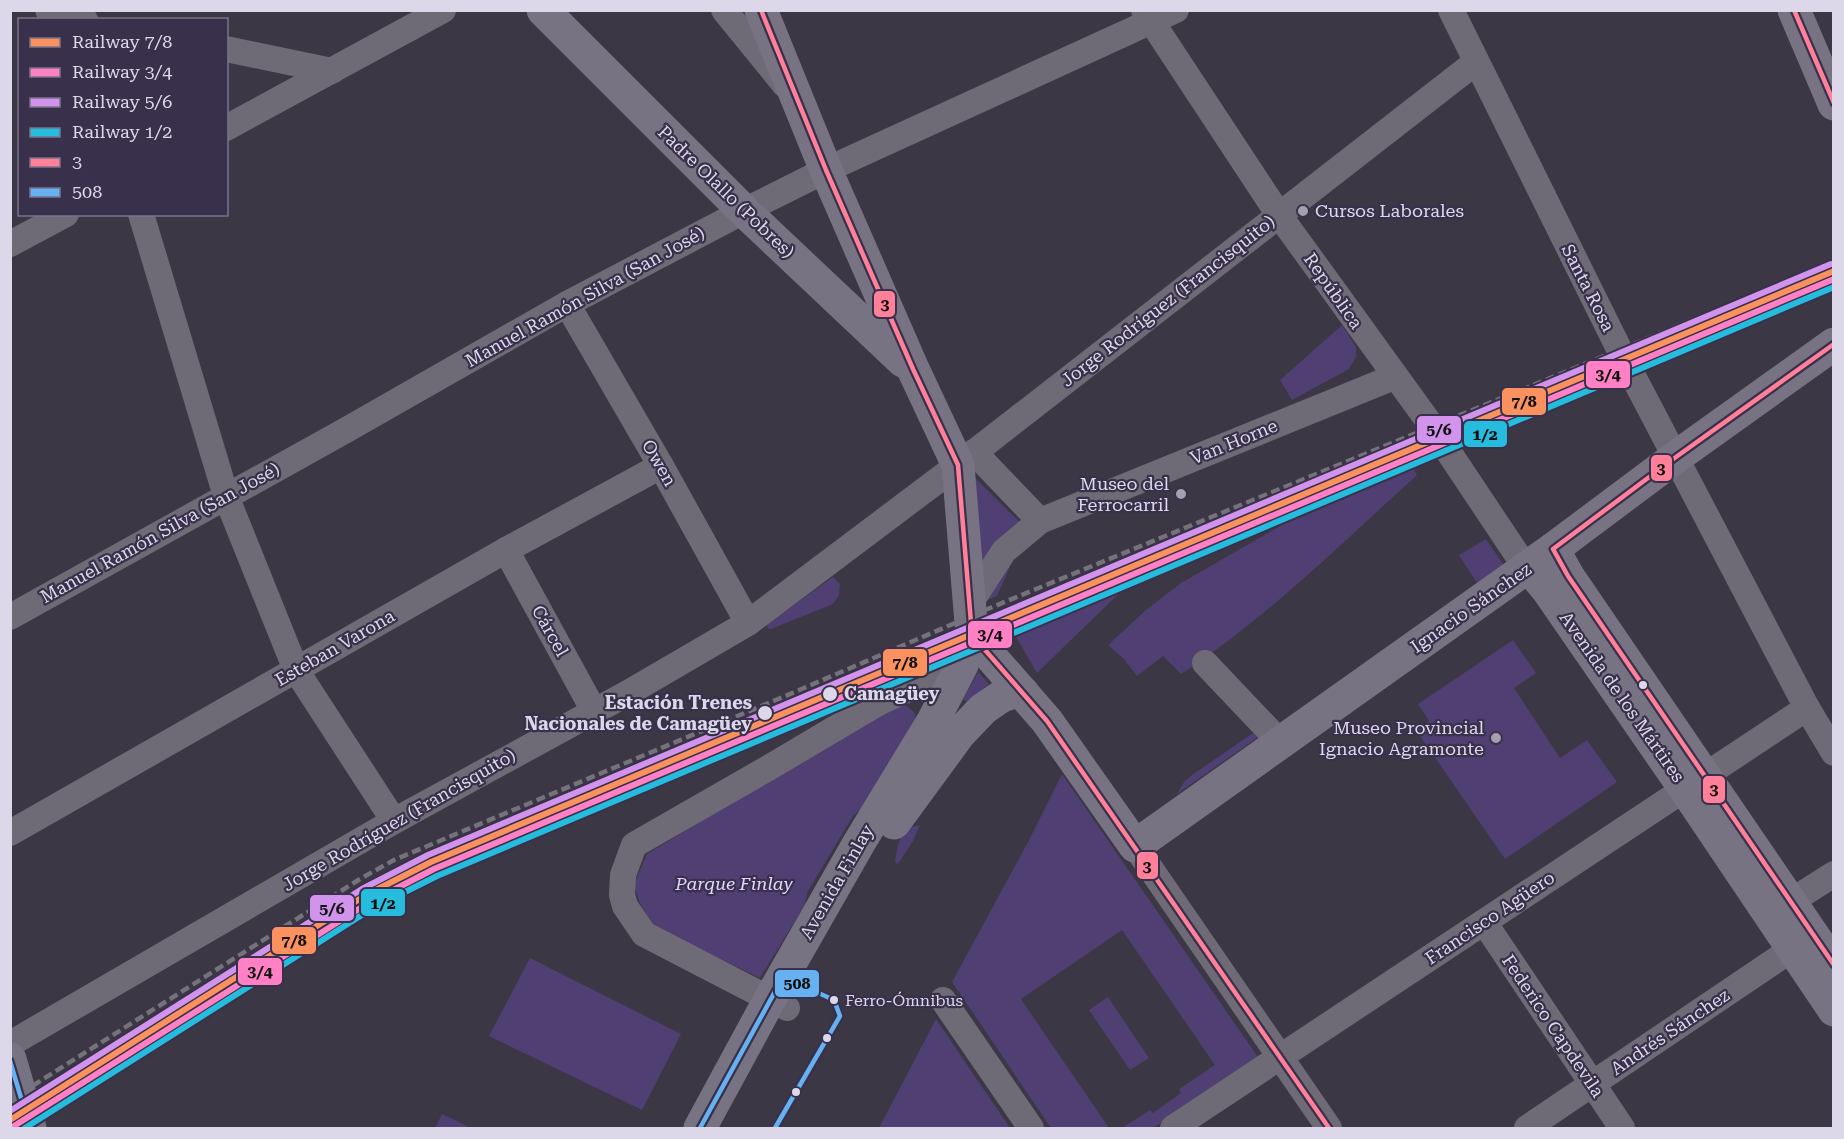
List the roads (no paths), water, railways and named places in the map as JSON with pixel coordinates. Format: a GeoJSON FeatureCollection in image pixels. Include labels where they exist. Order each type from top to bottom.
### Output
{"type":"FeatureCollection","features":[{"type":"Feature","properties":{"kind":"main road","name":"Padre Olallo (Pobres)"},"geometry":{"type":"LineString","coordinates":[[543,10],[744,211],[913,369]]}},
{"type":"Feature","properties":{"kind":"main road"},"geometry":{"type":"LineString","coordinates":[[760,10],[826,170],[913,369],[966,459],[968,635],[1047,721],[1135,846]]}},
{"type":"Feature","properties":{"kind":"main road"},"geometry":{"type":"LineString","coordinates":[[1794,10],[1833,104]]}},
{"type":"Feature","properties":{"kind":"main road","name":"Ignacio Sánchez"},"geometry":{"type":"LineString","coordinates":[[1135,846],[1281,743],[1549,570],[1676,457],[1833,344]]}},
{"type":"Feature","properties":{"kind":"main road","name":"Avenida de los Mártires"},"geometry":{"type":"LineString","coordinates":[[1549,570],[1803,942],[1833,966]]}},
{"type":"Feature","properties":{"kind":"main road","name":"Avenida Finlay"},"geometry":{"type":"LineString","coordinates":[[724,1128],[785,992],[859,843],[933,721],[968,635]]}},
{"type":"Feature","properties":{"kind":"main road","name":"Avenida Finlay"},"geometry":{"type":"LineString","coordinates":[[700,1128],[893,824],[960,733],[983,709],[1002,696],[1014,692],[1023,693]]}},
{"type":"Feature","properties":{"kind":"main road","name":"Avenida de los Mártires"},"geometry":{"type":"LineString","coordinates":[[1695,782],[1790,903],[1803,942],[1833,1010]]}},
{"type":"Feature","properties":{"kind":"main road"},"geometry":{"type":"LineString","coordinates":[[10,1059],[30,1128]]}},
{"type":"Feature","properties":{"kind":"street"},"geometry":{"type":"LineString","coordinates":[[48,10],[81,17]]}},
{"type":"Feature","properties":{"kind":"street"},"geometry":{"type":"LineString","coordinates":[[228,127],[443,10]]}},
{"type":"Feature","properties":{"kind":"street"},"geometry":{"type":"LineString","coordinates":[[724,10],[799,103]]}},
{"type":"Feature","properties":{"kind":"street","name":"Manuel Ramón Silva (San José)"},"geometry":{"type":"LineString","coordinates":[[10,617],[567,304],[744,211],[1148,16],[1176,10]]}},
{"type":"Feature","properties":{"kind":"street","name":"Santa Rosa"},"geometry":{"type":"LineString","coordinates":[[1451,10],[1566,245],[1807,708],[1833,753]]}},
{"type":"Feature","properties":{"kind":"street","name":"República"},"geometry":{"type":"LineString","coordinates":[[1148,16],[1279,215],[1394,377],[1549,570]]}},
{"type":"Feature","properties":{"kind":"street"},"geometry":{"type":"LineString","coordinates":[[228,49],[332,71]]}},
{"type":"Feature","properties":{"kind":"street","name":"Jorge Rodríguez (Francisquito)"},"geometry":{"type":"LineString","coordinates":[[10,1044],[394,821],[748,623],[966,459],[1476,62]]}},
{"type":"Feature","properties":{"kind":"street"},"geometry":{"type":"LineString","coordinates":[[10,244],[62,216]]}},
{"type":"Feature","properties":{"kind":"street"},"geometry":{"type":"LineString","coordinates":[[142,216],[226,496],[296,670],[394,821]]}},
{"type":"Feature","properties":{"kind":"street","name":"Owen"},"geometry":{"type":"LineString","coordinates":[[567,304],[661,466],[748,623]]}},
{"type":"Feature","properties":{"kind":"street","name":"Van Horne"},"geometry":{"type":"LineString","coordinates":[[968,635],[1004,550],[1040,521],[1394,377]]}},
{"type":"Feature","properties":{"kind":"street"},"geometry":{"type":"LineString","coordinates":[[966,459],[1040,521]]}},
{"type":"Feature","properties":{"kind":"street","name":"Esteban Varona"},"geometry":{"type":"LineString","coordinates":[[10,832],[506,550],[661,466]]}},
{"type":"Feature","properties":{"kind":"street","name":"Cárcel"},"geometry":{"type":"LineString","coordinates":[[506,550],[594,711]]}},
{"type":"Feature","properties":{"kind":"street"},"geometry":{"type":"LineString","coordinates":[[785,992],[644,934],[625,906],[622,895],[623,875],[634,845],[865,710],[907,689],[968,635]]}},
{"type":"Feature","properties":{"kind":"street"},"geometry":{"type":"LineString","coordinates":[[1205,663],[1281,743]]}},
{"type":"Feature","properties":{"kind":"street"},"geometry":{"type":"LineString","coordinates":[[907,689],[928,695],[935,708],[933,721]]}},
{"type":"Feature","properties":{"kind":"street","name":"Francisco Agüero"},"geometry":{"type":"LineString","coordinates":[[1173,1128],[1807,708]]}},
{"type":"Feature","properties":{"kind":"street"},"geometry":{"type":"LineString","coordinates":[[1135,846],[1329,1128]]}},
{"type":"Feature","properties":{"kind":"street"},"geometry":{"type":"LineString","coordinates":[[1790,903],[1833,874]]}},
{"type":"Feature","properties":{"kind":"street","name":"Federico Capdevila"},"geometry":{"type":"LineString","coordinates":[[1484,922],[1622,1128]]}},
{"type":"Feature","properties":{"kind":"street","name":"Andrés Sánchez"},"geometry":{"type":"LineString","coordinates":[[1527,1128],[1803,942]]}},
{"type":"Feature","properties":{"kind":"street"},"geometry":{"type":"LineString","coordinates":[[943,1000],[1031,1128]]}},
{"type":"Feature","properties":{"kind":"railway"},"geometry":{"type":"LineString","coordinates":[[10,1100],[360,879],[394,860],[990,608],[1716,310]]}},
{"type":"Feature","properties":{"kind":"rail line","name":"5/6"},"geometry":{"type":"LineString","coordinates":[[10,1111],[362,889],[428,855],[1831,264]]}},
{"type":"Feature","properties":{"kind":"rail line","name":"7/8"},"geometry":{"type":"LineString","coordinates":[[10,1120],[366,895],[431,862],[1834,271]]}},
{"type":"Feature","properties":{"kind":"rail line","name":"3/4"},"geometry":{"type":"LineString","coordinates":[[14,1126],[370,902],[434,869],[1834,279]]}},
{"type":"Feature","properties":{"kind":"rail line","name":"1/2"},"geometry":{"type":"LineString","coordinates":[[25,1128],[373,908],[437,876],[1834,287]]}},
{"type":"Feature","properties":{"kind":"place","name":"Cursos Laborales"},"geometry":{"type":"Point","coordinates":[1303,211]}},
{"type":"Feature","properties":{"kind":"place","name":"Museo del Ferrocarril"},"geometry":{"type":"Point","coordinates":[1181,494]}},
{"type":"Feature","properties":{"kind":"place","name":"Camagüey"},"geometry":{"type":"Point","coordinates":[830,694]}},
{"type":"Feature","properties":{"kind":"place","name":"Estación Trenes Nacionales de Camagüey"},"geometry":{"type":"Point","coordinates":[765,713]}},
{"type":"Feature","properties":{"kind":"place","name":"Museo Provincial Ignacio Agramonte"},"geometry":{"type":"Point","coordinates":[1496,738]}},
{"type":"Feature","properties":{"kind":"place","name":"Ferro-Ómnibus"},"geometry":{"type":"Point","coordinates":[834,1000]}},
{"type":"Feature","properties":{"kind":"park label","name":"Parque Finlay"},"geometry":{"type":"Point","coordinates":[734,884]}}]}
